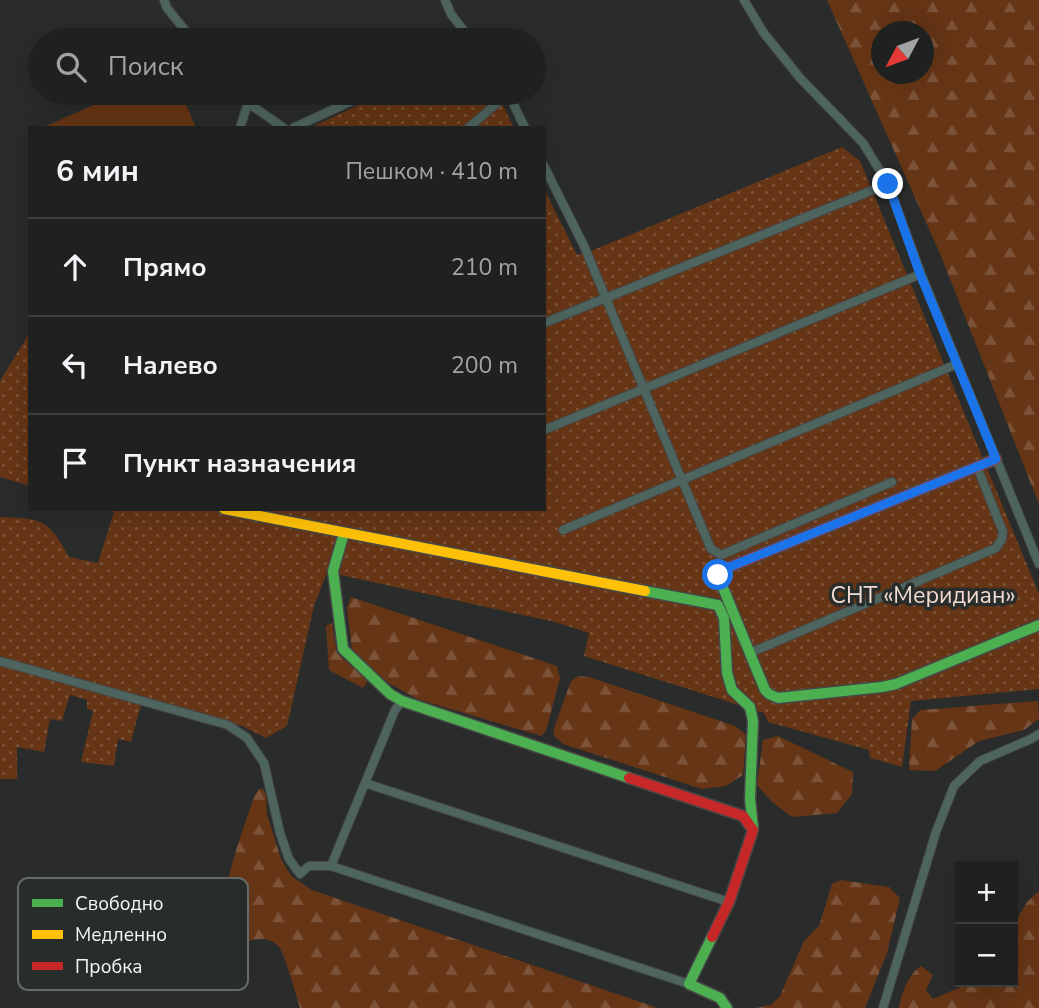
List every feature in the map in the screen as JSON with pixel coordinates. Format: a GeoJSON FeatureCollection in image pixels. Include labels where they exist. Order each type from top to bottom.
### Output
{"type":"FeatureCollection","features":[{"type":"Feature","properties":{"kind":"street"},"geometry":{"type":"LineString","coordinates":[[164,0],[183,28]]}},
{"type":"Feature","properties":{"kind":"street"},"geometry":{"type":"LineString","coordinates":[[445,0],[461,28]]}},
{"type":"Feature","properties":{"kind":"street"},"geometry":{"type":"LineString","coordinates":[[744,0],[763,32],[800,78],[863,143],[888,184],[920,274],[1039,564]]}},
{"type":"Feature","properties":{"kind":"street"},"geometry":{"type":"LineString","coordinates":[[241,126],[247,105]]}},
{"type":"Feature","properties":{"kind":"street"},"geometry":{"type":"LineString","coordinates":[[251,105],[281,126]]}},
{"type":"Feature","properties":{"kind":"street"},"geometry":{"type":"LineString","coordinates":[[297,126],[343,105]]}},
{"type":"Feature","properties":{"kind":"street"},"geometry":{"type":"LineString","coordinates":[[470,126],[494,105]]}},
{"type":"Feature","properties":{"kind":"street"},"geometry":{"type":"LineString","coordinates":[[514,105],[524,126]]}},
{"type":"Feature","properties":{"kind":"street"},"geometry":{"type":"LineString","coordinates":[[546,170],[584,246],[711,549],[721,555],[892,482]]}},
{"type":"Feature","properties":{"kind":"street"},"geometry":{"type":"LineString","coordinates":[[546,322],[888,184]]}},
{"type":"Feature","properties":{"kind":"street"},"geometry":{"type":"LineString","coordinates":[[546,429],[920,274]]}},
{"type":"Feature","properties":{"kind":"street"},"geometry":{"type":"LineString","coordinates":[[563,530],[957,364]]}},
{"type":"Feature","properties":{"kind":"street"},"geometry":{"type":"LineString","coordinates":[[996,459],[722,570],[718,575],[719,579],[765,690],[778,698],[896,684],[1039,625]]}},
{"type":"Feature","properties":{"kind":"street"},"geometry":{"type":"LineString","coordinates":[[750,653],[996,548],[1003,532],[977,467]]}},
{"type":"Feature","properties":{"kind":"street"},"geometry":{"type":"LineString","coordinates":[[234,511],[718,605],[724,618],[727,673],[732,690],[750,707],[753,721],[750,799],[753,830],[729,902],[689,984]]}},
{"type":"Feature","properties":{"kind":"street"},"geometry":{"type":"LineString","coordinates":[[344,533],[333,572],[343,649],[390,694],[402,701],[743,816],[753,830]]}},
{"type":"Feature","properties":{"kind":"street"},"geometry":{"type":"LineString","coordinates":[[0,660],[228,725],[247,738],[264,763],[280,833],[289,859],[300,874],[309,866],[331,866],[689,984],[720,998],[727,1008]]}},
{"type":"Feature","properties":{"kind":"street"},"geometry":{"type":"LineString","coordinates":[[331,866],[395,710],[402,701]]}},
{"type":"Feature","properties":{"kind":"street"},"geometry":{"type":"LineString","coordinates":[[883,1008],[936,832],[954,786],[980,761],[1039,734]]}},
{"type":"Feature","properties":{"kind":"street"},"geometry":{"type":"LineString","coordinates":[[365,783],[729,902]]}},
{"type":"Feature","properties":{"kind":"green space"},"geometry":{"type":"Polygon","coordinates":[[[827,0],[1039,0],[1039,504],[941,256],[827,0]]]}},
{"type":"Feature","properties":{"kind":"green space"},"geometry":{"type":"Polygon","coordinates":[[[94,105],[186,105],[195,126],[46,126],[94,105]]]}},
{"type":"Feature","properties":{"kind":"green space"},"geometry":{"type":"Polygon","coordinates":[[[359,105],[503,105],[513,126],[314,126],[359,105]]]}},
{"type":"Feature","properties":{"kind":"green space","name":"СНТ «Меридиан»"},"geometry":{"type":"Polygon","coordinates":[[[842,147],[860,161],[1039,594],[1039,689],[911,701],[902,767],[870,758],[869,750],[768,722],[764,713],[584,656],[589,633],[555,622],[327,572],[314,606],[287,726],[266,738],[242,726],[143,697],[131,742],[118,739],[114,766],[81,762],[93,711],[87,709],[87,700],[70,695],[62,721],[50,719],[44,752],[17,747],[17,779],[0,779],[0,517],[42,523],[55,535],[69,557],[98,563],[114,512],[111,511],[546,511],[546,193],[577,255],[842,147]]]}},
{"type":"Feature","properties":{"kind":"green space"},"geometry":{"type":"Polygon","coordinates":[[[28,335],[28,485],[0,477],[0,381],[28,335]]]}},
{"type":"Feature","properties":{"kind":"green space"},"geometry":{"type":"Polygon","coordinates":[[[351,597],[557,666],[560,678],[546,731],[541,736],[417,699],[387,682],[352,649],[347,608],[351,597]]]}},
{"type":"Feature","properties":{"kind":"green space"},"geometry":{"type":"Polygon","coordinates":[[[332,623],[337,653],[368,681],[363,688],[329,670],[326,626],[332,623]]]}},
{"type":"Feature","properties":{"kind":"green space"},"geometry":{"type":"Polygon","coordinates":[[[579,676],[735,726],[746,735],[743,775],[726,786],[702,789],[563,744],[553,731],[571,681],[579,676]]]}},
{"type":"Feature","properties":{"kind":"green space"},"geometry":{"type":"Polygon","coordinates":[[[1038,701],[1039,719],[1024,730],[979,741],[935,771],[909,770],[912,719],[920,710],[1038,701]]]}},
{"type":"Feature","properties":{"kind":"green space"},"geometry":{"type":"Polygon","coordinates":[[[778,736],[853,772],[852,794],[837,813],[792,817],[772,802],[757,785],[763,740],[778,736]]]}},
{"type":"Feature","properties":{"kind":"green space"},"geometry":{"type":"Polygon","coordinates":[[[259,789],[263,789],[266,795],[267,814],[281,859],[291,876],[312,890],[658,1008],[300,1008],[284,958],[277,945],[266,939],[248,941],[248,878],[229,878],[259,789]]]}},
{"type":"Feature","properties":{"kind":"green space"},"geometry":{"type":"Polygon","coordinates":[[[841,880],[889,887],[900,898],[887,953],[865,1008],[756,1008],[771,1005],[780,996],[804,941],[819,926],[832,884],[841,880]]]}},
{"type":"Feature","properties":{"kind":"green space"},"geometry":{"type":"Polygon","coordinates":[[[1039,891],[1039,1008],[899,1008],[906,984],[921,966],[933,975],[926,990],[933,999],[961,987],[1018,987],[1018,917],[1027,902],[1039,891]]]}},
{"type":"Feature","properties":{"kind":"traffic: fast"},"geometry":{"type":"LineString","coordinates":[[344,533],[333,571],[343,649],[390,694],[402,701],[629,778]]}},
{"type":"Feature","properties":{"kind":"traffic: fast"},"geometry":{"type":"LineString","coordinates":[[719,573],[765,690],[778,698],[896,684],[1039,625]]}},
{"type":"Feature","properties":{"kind":"traffic: fast"},"geometry":{"type":"LineString","coordinates":[[645,591],[718,605],[724,618],[727,673],[732,690],[750,707],[753,721],[750,799],[753,827]]}},
{"type":"Feature","properties":{"kind":"traffic: fast"},"geometry":{"type":"LineString","coordinates":[[712,937],[689,984],[720,998],[727,1008]]}},
{"type":"Feature","properties":{"kind":"traffic: slow"},"geometry":{"type":"LineString","coordinates":[[234,511],[645,591]]}},
{"type":"Feature","properties":{"kind":"traffic: jam"},"geometry":{"type":"LineString","coordinates":[[719,573],[996,459]]}},
{"type":"Feature","properties":{"kind":"traffic: jam"},"geometry":{"type":"LineString","coordinates":[[629,778],[743,816],[753,830],[729,902],[712,937]]}},
{"type":"Feature","properties":{"kind":"route"},"geometry":{"type":"LineString","coordinates":[[718,575],[722,570],[996,459],[920,274],[888,184]]}}]}
